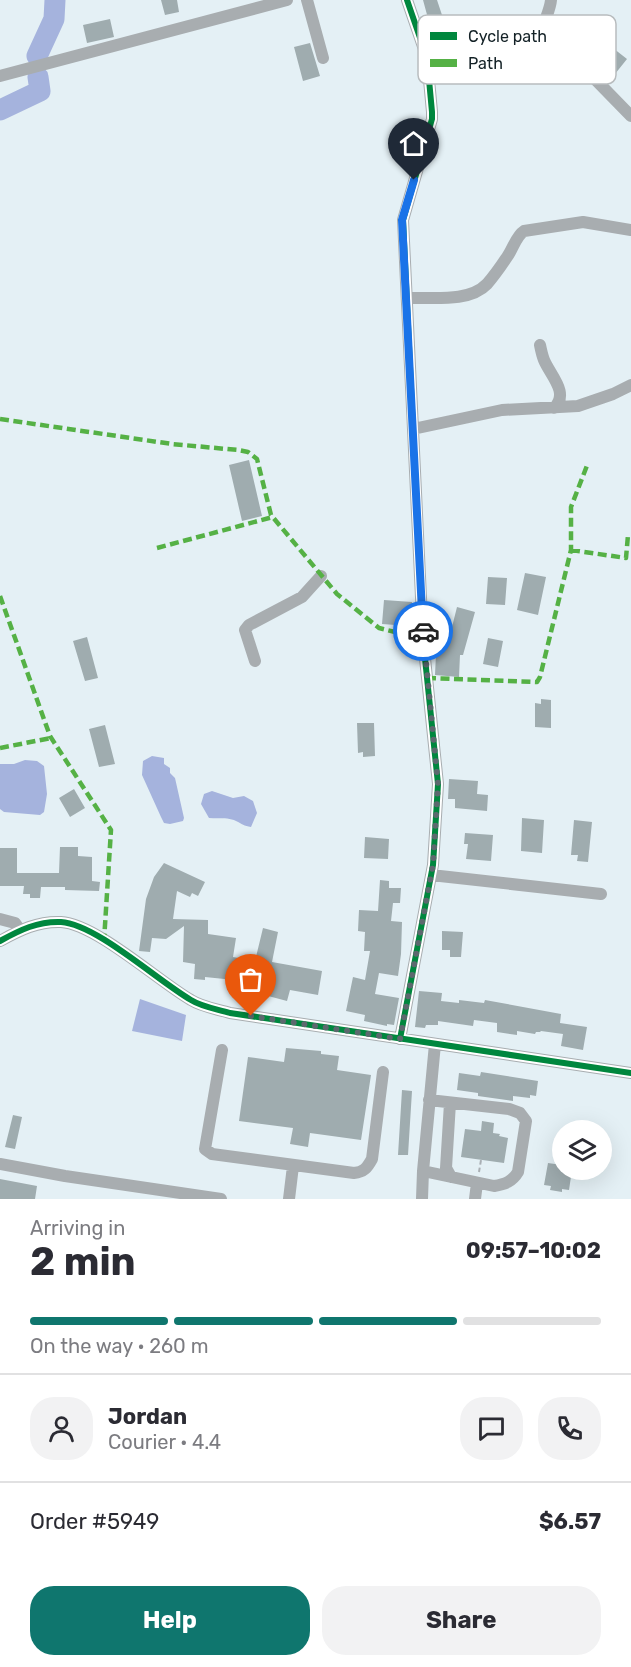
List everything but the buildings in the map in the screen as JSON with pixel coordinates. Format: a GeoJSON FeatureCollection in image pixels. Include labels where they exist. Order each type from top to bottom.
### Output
{"type":"FeatureCollection","features":[{"type":"Feature","properties":{"kind":"street"},"geometry":{"type":"LineString","coordinates":[[0,76],[287,0]]}},
{"type":"Feature","properties":{"kind":"street"},"geometry":{"type":"LineString","coordinates":[[307,0],[323,58]]}},
{"type":"Feature","properties":{"kind":"street"},"geometry":{"type":"LineString","coordinates":[[407,0],[418,32]]}},
{"type":"Feature","properties":{"kind":"street"},"geometry":{"type":"LineString","coordinates":[[549,15],[552,0]]}},
{"type":"Feature","properties":{"kind":"street"},"geometry":{"type":"LineString","coordinates":[[400,1039],[431,875],[438,784],[423,639],[402,220],[432,119],[429,84]]}},
{"type":"Feature","properties":{"kind":"street"},"geometry":{"type":"LineString","coordinates":[[600,84],[631,116]]}},
{"type":"Feature","properties":{"kind":"street"},"geometry":{"type":"LineString","coordinates":[[406,298],[470,295],[486,285],[524,231],[583,222],[631,230]]}},
{"type":"Feature","properties":{"kind":"street"},"geometry":{"type":"LineString","coordinates":[[540,345],[544,360],[560,391],[560,399],[554,408]]}},
{"type":"Feature","properties":{"kind":"street"},"geometry":{"type":"LineString","coordinates":[[413,429],[502,410],[578,406],[631,385]]}},
{"type":"Feature","properties":{"kind":"street"},"geometry":{"type":"LineString","coordinates":[[255,661],[246,630],[249,626],[302,597],[321,576]]}},
{"type":"Feature","properties":{"kind":"street"},"geometry":{"type":"LineString","coordinates":[[431,875],[601,894]]}},
{"type":"Feature","properties":{"kind":"street"},"geometry":{"type":"LineString","coordinates":[[0,919],[15,923],[20,930]]}},
{"type":"Feature","properties":{"kind":"street"},"geometry":{"type":"LineString","coordinates":[[0,941],[36,924],[63,922],[79,926],[104,941],[192,1001],[230,1013],[631,1073]]}},
{"type":"Feature","properties":{"kind":"street"},"geometry":{"type":"LineString","coordinates":[[422,1199],[435,1044]]}},
{"type":"Feature","properties":{"kind":"street"},"geometry":{"type":"LineString","coordinates":[[222,1050],[205,1149],[212,1154],[292,1166],[354,1173],[367,1168],[372,1159],[382,1072]]}},
{"type":"Feature","properties":{"kind":"street"},"geometry":{"type":"LineString","coordinates":[[423,1171],[494,1186],[505,1184],[514,1179],[518,1172],[526,1121],[520,1113],[509,1109],[429,1100]]}},
{"type":"Feature","properties":{"kind":"street"},"geometry":{"type":"LineString","coordinates":[[450,1102],[446,1168],[451,1177]]}},
{"type":"Feature","properties":{"kind":"street"},"geometry":{"type":"LineString","coordinates":[[0,1164],[221,1199]]}},
{"type":"Feature","properties":{"kind":"street"},"geometry":{"type":"LineString","coordinates":[[289,1199],[292,1166]]}},
{"type":"Feature","properties":{"kind":"street"},"geometry":{"type":"LineString","coordinates":[[475,1199],[477,1183]]}},
{"type":"Feature","properties":{"kind":"water"},"geometry":{"type":"Polygon","coordinates":[[[152,756],[164,758],[164,764],[170,768],[170,773],[175,778],[183,821],[164,823],[161,817],[142,775],[143,761],[152,756]]]}},
{"type":"Feature","properties":{"kind":"water"},"geometry":{"type":"Polygon","coordinates":[[[25,760],[37,761],[44,766],[47,794],[44,812],[40,815],[4,812],[0,809],[0,764],[14,764],[25,760]]]}},
{"type":"Feature","properties":{"kind":"water"},"geometry":{"type":"Polygon","coordinates":[[[212,791],[233,798],[244,796],[253,801],[257,813],[251,827],[230,819],[209,818],[201,804],[204,794],[212,791]]]}},
{"type":"Feature","properties":{"kind":"water"},"geometry":{"type":"Polygon","coordinates":[[[140,999],[186,1015],[182,1041],[132,1031],[140,999]]]}},
{"type":"Feature","properties":{"kind":"waterway"},"geometry":{"type":"LineString","coordinates":[[37,56],[54,19],[55,0]]}},
{"type":"Feature","properties":{"kind":"waterway"},"geometry":{"type":"LineString","coordinates":[[0,110],[40,91],[38,77]]}},
{"type":"Feature","properties":{"kind":"marked path"},"geometry":{"type":"LineString","coordinates":[[0,419],[172,444],[248,452],[257,459],[271,515],[337,594],[379,628],[423,639]]}},
{"type":"Feature","properties":{"kind":"marked path"},"geometry":{"type":"LineString","coordinates":[[427,678],[537,682],[571,550],[571,507],[588,463]]}},
{"type":"Feature","properties":{"kind":"marked path"},"geometry":{"type":"LineString","coordinates":[[157,548],[273,517]]}},
{"type":"Feature","properties":{"kind":"marked path"},"geometry":{"type":"LineString","coordinates":[[571,550],[626,558],[628,535]]}},
{"type":"Feature","properties":{"kind":"marked path"},"geometry":{"type":"LineString","coordinates":[[0,596],[50,736],[111,830],[104,941]]}},
{"type":"Feature","properties":{"kind":"marked path"},"geometry":{"type":"LineString","coordinates":[[0,748],[51,738]]}},
{"type":"Feature","properties":{"kind":"cycle path"},"geometry":{"type":"LineString","coordinates":[[407,0],[418,32]]}},
{"type":"Feature","properties":{"kind":"cycle path"},"geometry":{"type":"LineString","coordinates":[[400,1039],[433,865],[438,784],[423,639],[403,220],[432,119],[429,84]]}},
{"type":"Feature","properties":{"kind":"cycle path"},"geometry":{"type":"LineString","coordinates":[[0,941],[29,927],[61,922],[91,932],[195,1002],[230,1013],[631,1073]]}},
{"type":"Feature","properties":{"kind":"way so far"},"geometry":{"type":"LineString","coordinates":[[251,1016],[400,1039],[433,865],[438,784],[423,631]]}},
{"type":"Feature","properties":{"kind":"route"},"geometry":{"type":"LineString","coordinates":[[414,180],[402,220],[423,631]]}}]}
